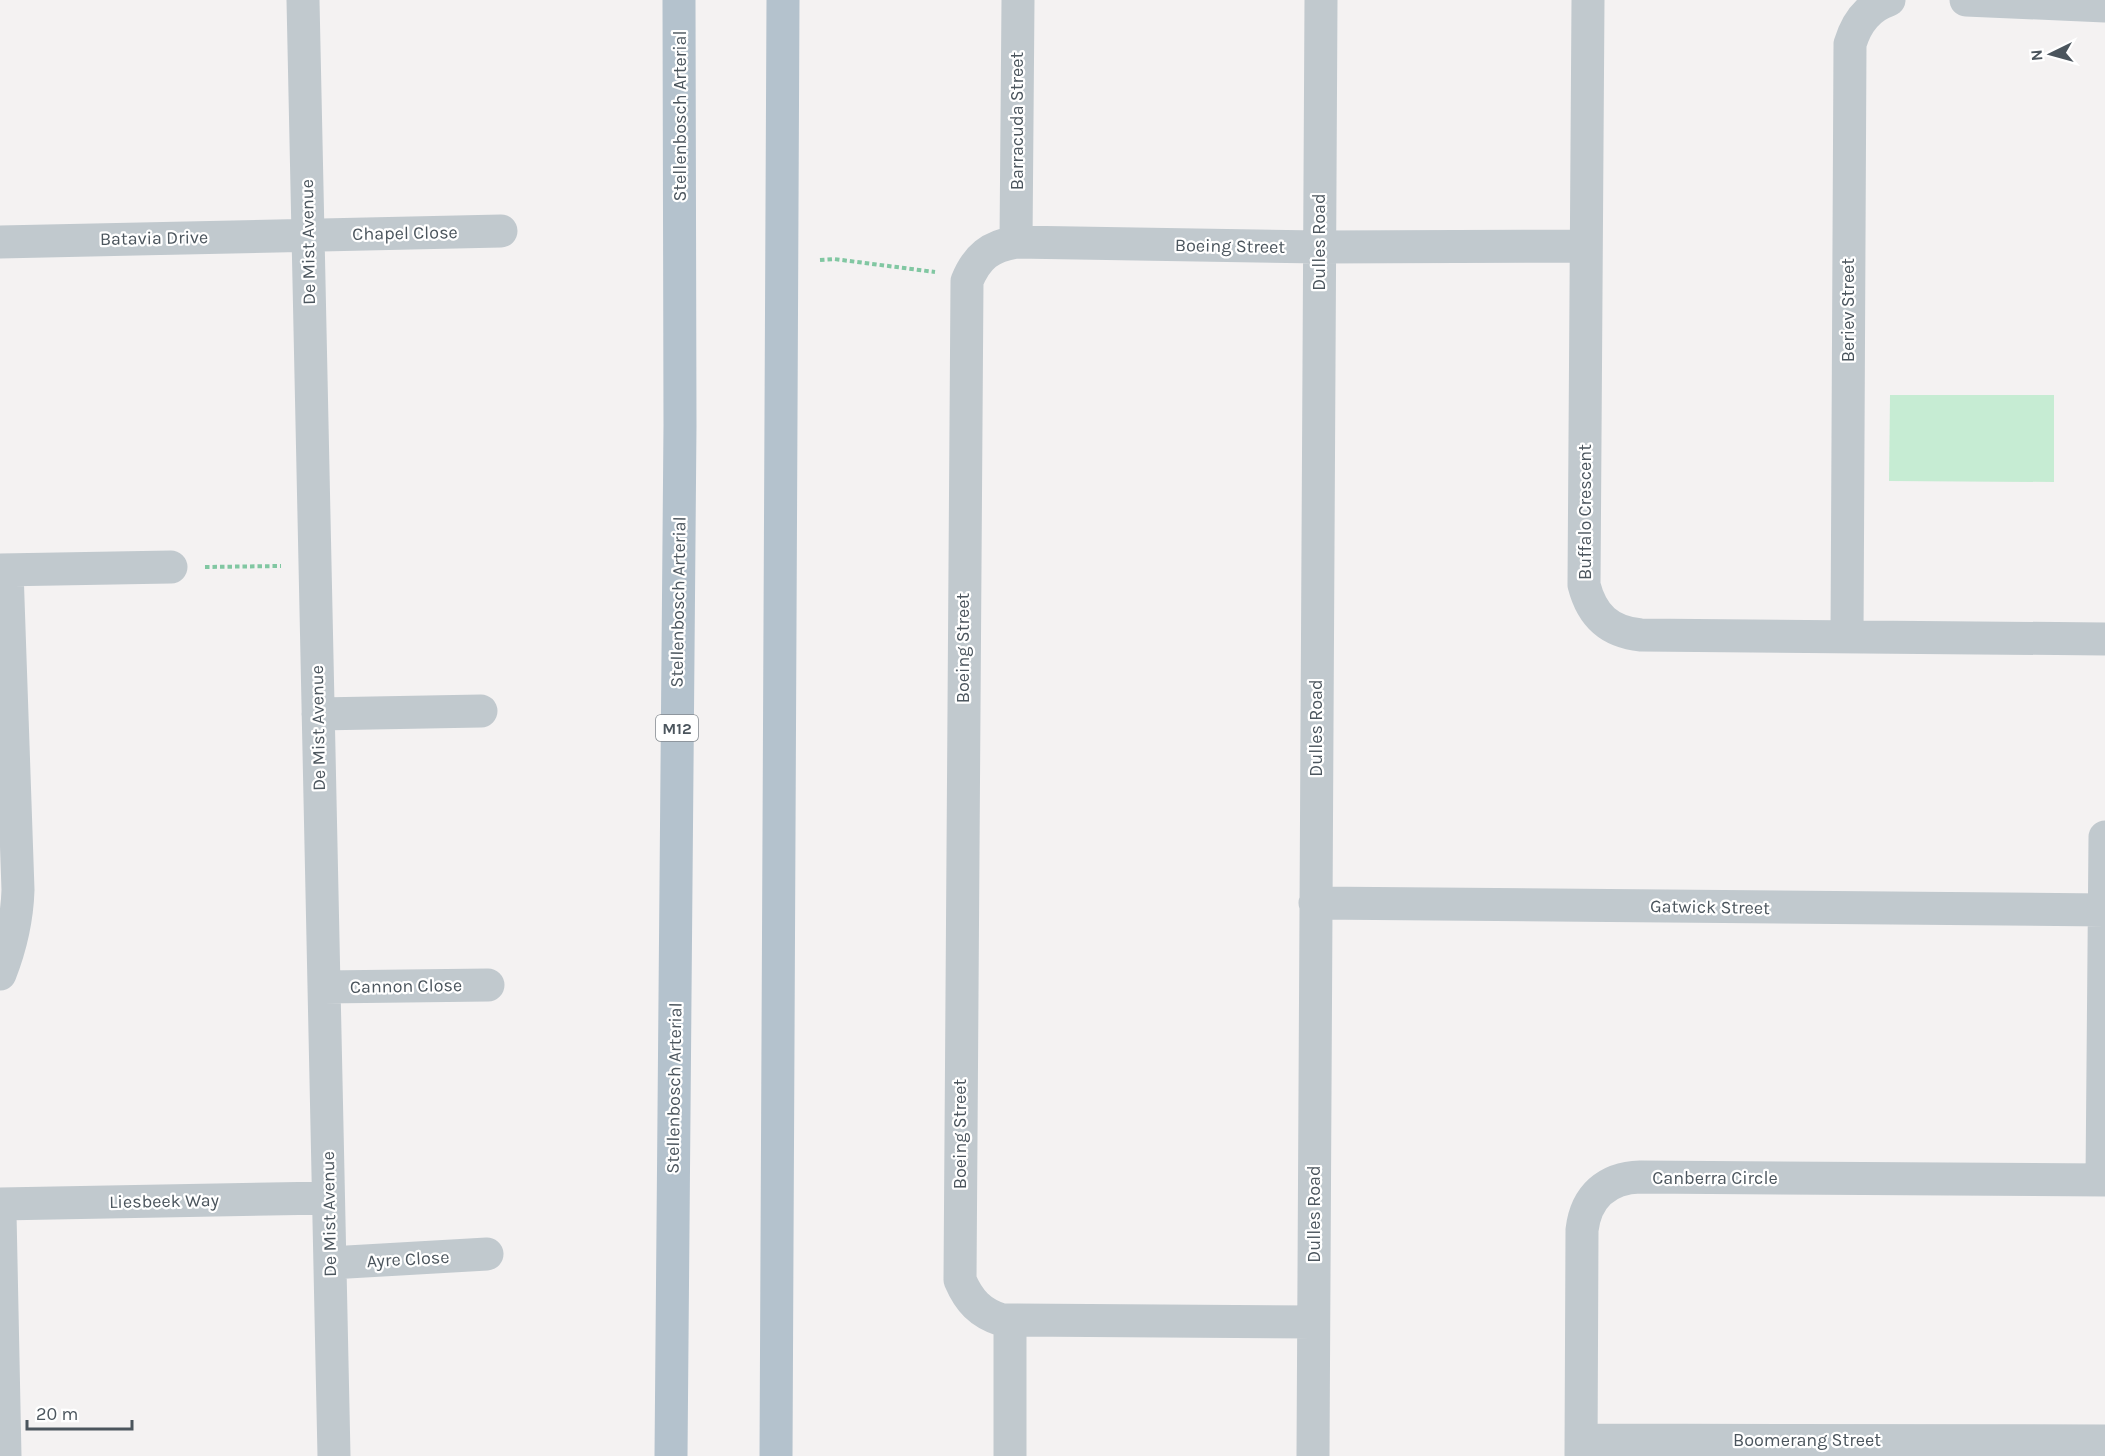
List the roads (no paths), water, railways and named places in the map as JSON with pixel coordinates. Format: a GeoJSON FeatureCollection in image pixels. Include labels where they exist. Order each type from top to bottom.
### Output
{"type":"FeatureCollection","features":[{"type":"Feature","properties":{"kind":"main road","name":"Stellenbosch Arterial"},"geometry":{"type":"LineString","coordinates":[[671,1456],[680,424],[679,0]]}},
{"type":"Feature","properties":{"kind":"main road"},"geometry":{"type":"LineString","coordinates":[[776,1456],[783,0]]}},
{"type":"Feature","properties":{"kind":"street","name":"De Mist Avenue"},"geometry":{"type":"LineString","coordinates":[[303,0],[334,1456]]}},
{"type":"Feature","properties":{"kind":"street","name":"Barracuda Street"},"geometry":{"type":"LineString","coordinates":[[1016,242],[1018,0]]}},
{"type":"Feature","properties":{"kind":"street","name":"Dulles Road"},"geometry":{"type":"LineString","coordinates":[[1312,1456],[1321,0]]}},
{"type":"Feature","properties":{"kind":"street","name":"Buffalo Crescent"},"geometry":{"type":"LineString","coordinates":[[1588,0],[1584,585],[1594,613],[1604,623],[1628,634],[2105,639]]}},
{"type":"Feature","properties":{"kind":"street","name":"Beriev Street"},"geometry":{"type":"LineString","coordinates":[[1847,637],[1850,45],[1861,19],[1872,9],[1889,0]]}},
{"type":"Feature","properties":{"kind":"street"},"geometry":{"type":"LineString","coordinates":[[1966,0],[2105,6]]}},
{"type":"Feature","properties":{"kind":"street","name":"Chapel Close"},"geometry":{"type":"LineString","coordinates":[[308,235],[501,231]]}},
{"type":"Feature","properties":{"kind":"street","name":"Batavia Drive"},"geometry":{"type":"LineString","coordinates":[[0,242],[308,235]]}},
{"type":"Feature","properties":{"kind":"street","name":"Boeing Street"},"geometry":{"type":"LineString","coordinates":[[1313,1322],[1010,1320],[990,1316],[971,1301],[960,1280],[967,281],[980,257],[990,249],[1016,242],[1319,248],[1586,246]]}},
{"type":"Feature","properties":{"kind":"street"},"geometry":{"type":"LineString","coordinates":[[0,974],[11,947],[17,916],[18,890],[4,570],[171,567]]}},
{"type":"Feature","properties":{"kind":"street"},"geometry":{"type":"LineString","coordinates":[[318,714],[481,711]]}},
{"type":"Feature","properties":{"kind":"street"},"geometry":{"type":"LineString","coordinates":[[2103,1180],[2105,837]]}},
{"type":"Feature","properties":{"kind":"street","name":"Gatwick Street"},"geometry":{"type":"LineString","coordinates":[[1315,903],[2105,910]]}},
{"type":"Feature","properties":{"kind":"street","name":"Cannon Close"},"geometry":{"type":"LineString","coordinates":[[324,987],[488,985]]}},
{"type":"Feature","properties":{"kind":"street","name":"Canberra Circle"},"geometry":{"type":"LineString","coordinates":[[1581,1448],[1582,1230],[1589,1202],[1610,1183],[1625,1178],[1640,1177],[2103,1180]]}},
{"type":"Feature","properties":{"kind":"street","name":"Liesbeek Way"},"geometry":{"type":"LineString","coordinates":[[0,1204],[328,1198]]}},
{"type":"Feature","properties":{"kind":"street"},"geometry":{"type":"LineString","coordinates":[[0,1214],[5,1456]]}},
{"type":"Feature","properties":{"kind":"street","name":"Ayre Close"},"geometry":{"type":"LineString","coordinates":[[330,1263],[487,1254]]}},
{"type":"Feature","properties":{"kind":"street"},"geometry":{"type":"LineString","coordinates":[[1010,1320],[1010,1456]]}},
{"type":"Feature","properties":{"kind":"street","name":"Boomerang Street"},"geometry":{"type":"LineString","coordinates":[[1581,1448],[2105,1441]]}}]}
